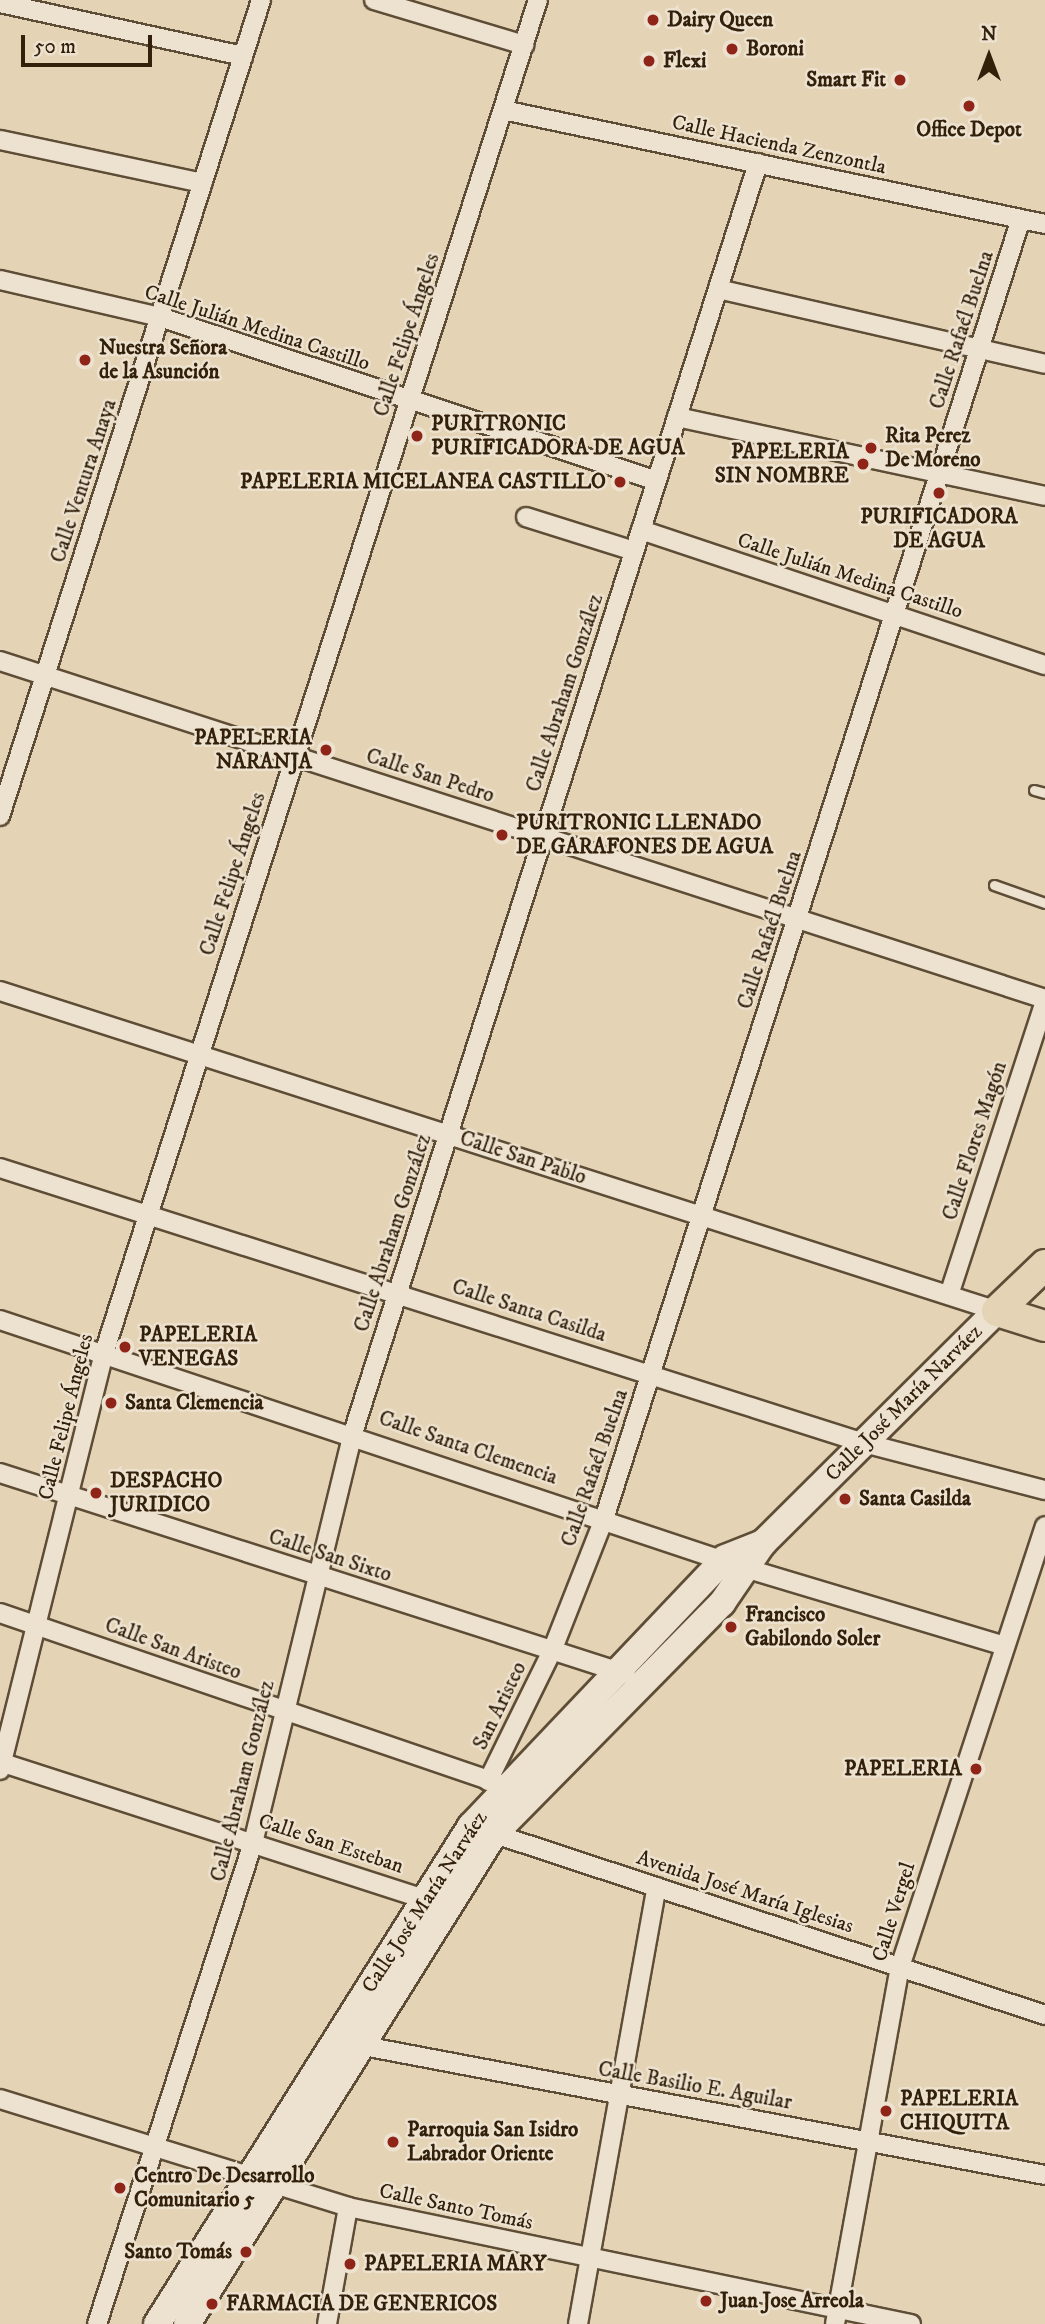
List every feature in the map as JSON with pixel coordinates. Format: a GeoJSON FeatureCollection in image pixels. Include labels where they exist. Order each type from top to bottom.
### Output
{"type":"FeatureCollection","features":[{"type":"Feature","properties":{"kind":"main road","name":"Calle José María Narváez"},"geometry":{"type":"LineString","coordinates":[[997,1311],[1045,1265]]}},
{"type":"Feature","properties":{"kind":"main road","name":"Calle San Pablo"},"geometry":{"type":"LineString","coordinates":[[997,1311],[1045,1325]]}},
{"type":"Feature","properties":{"kind":"street","name":"Calle Ventura Anaya"},"geometry":{"type":"LineString","coordinates":[[0,816],[261,0]]}},
{"type":"Feature","properties":{"kind":"street"},"geometry":{"type":"LineString","coordinates":[[374,0],[524,45]]}},
{"type":"Feature","properties":{"kind":"street","name":"Calle Felipe Ángeles"},"geometry":{"type":"LineString","coordinates":[[1,1765],[104,1353],[538,0]]}},
{"type":"Feature","properties":{"kind":"street"},"geometry":{"type":"LineString","coordinates":[[0,4],[243,55]]}},
{"type":"Feature","properties":{"kind":"street","name":"Calle Hacienda Zenzontla"},"geometry":{"type":"LineString","coordinates":[[503,110],[1045,224]]}},
{"type":"Feature","properties":{"kind":"street"},"geometry":{"type":"LineString","coordinates":[[0,140],[202,183]]}},
{"type":"Feature","properties":{"kind":"street","name":"Calle Abraham González"},"geometry":{"type":"LineString","coordinates":[[97,2324],[157,2149],[253,1843],[353,1433],[758,163]]}},
{"type":"Feature","properties":{"kind":"street","name":"Calle Rafaél Buelna"},"geometry":{"type":"LineString","coordinates":[[552,1651],[604,1518],[703,1216],[1021,219]]}},
{"type":"Feature","properties":{"kind":"street","name":"Calle Julián Medina Castillo"},"geometry":{"type":"LineString","coordinates":[[0,281],[160,317],[409,402],[657,481]]}},
{"type":"Feature","properties":{"kind":"street"},"geometry":{"type":"LineString","coordinates":[[718,289],[1045,364]]}},
{"type":"Feature","properties":{"kind":"street"},"geometry":{"type":"LineString","coordinates":[[677,417],[1045,496]]}},
{"type":"Feature","properties":{"kind":"street"},"geometry":{"type":"LineString","coordinates":[[526,517],[634,551]]}},
{"type":"Feature","properties":{"kind":"street","name":"Calle Julián Medina Castillo"},"geometry":{"type":"LineString","coordinates":[[641,530],[1045,665]]}},
{"type":"Feature","properties":{"kind":"street","name":"Calle San Pedro"},"geometry":{"type":"LineString","coordinates":[[0,662],[1045,1000]]}},
{"type":"Feature","properties":{"kind":"street","name":"Calle San Pablo"},"geometry":{"type":"LineString","coordinates":[[0,991],[997,1311]]}},
{"type":"Feature","properties":{"kind":"street","name":"Calle Flores Magón"},"geometry":{"type":"LineString","coordinates":[[949,1295],[1045,1000]]}},
{"type":"Feature","properties":{"kind":"street","name":"Calle Santa Casilda"},"geometry":{"type":"LineString","coordinates":[[0,1168],[398,1292],[864,1443],[1045,1490]]}},
{"type":"Feature","properties":{"kind":"street","name":"Calle José María Narváez"},"geometry":{"type":"LineString","coordinates":[[157,2324],[247,2180],[447,1908],[503,1792],[620,1672],[737,1563],[763,1543],[997,1311]]}},
{"type":"Feature","properties":{"kind":"street","name":"Calle Santa Clemencia"},"geometry":{"type":"LineString","coordinates":[[0,1320],[353,1433],[737,1563],[1001,1645]]}},
{"type":"Feature","properties":{"kind":"street","name":"Calle San Sixto"},"geometry":{"type":"LineString","coordinates":[[0,1473],[647,1681]]}},
{"type":"Feature","properties":{"kind":"street","name":"Calle Vergel"},"geometry":{"type":"LineString","coordinates":[[836,2318],[900,1967],[1001,1645],[1045,1526]]}},
{"type":"Feature","properties":{"kind":"street","name":"Calle José María Narváez"},"geometry":{"type":"LineString","coordinates":[[503,1792],[647,1681],[737,1563]]}},
{"type":"Feature","properties":{"kind":"street","name":"Calle San Aristeo"},"geometry":{"type":"LineString","coordinates":[[0,1614],[503,1792]]}},
{"type":"Feature","properties":{"kind":"street","name":"San Aristeo"},"geometry":{"type":"LineString","coordinates":[[503,1792],[552,1651]]}},
{"type":"Feature","properties":{"kind":"street","name":"Calle San Esteban"},"geometry":{"type":"LineString","coordinates":[[1,1765],[423,1897],[447,1908]]}},
{"type":"Feature","properties":{"kind":"street","name":"Calle José María Narváez"},"geometry":{"type":"LineString","coordinates":[[187,2324],[273,2188],[423,1897],[483,1830]]}},
{"type":"Feature","properties":{"kind":"street","name":"Avenida José María Iglesias"},"geometry":{"type":"LineString","coordinates":[[483,1830],[1045,2015]]}},
{"type":"Feature","properties":{"kind":"street"},"geometry":{"type":"LineString","coordinates":[[578,2324],[657,1887]]}},
{"type":"Feature","properties":{"kind":"street","name":"Calle Basilio E. Aguilar"},"geometry":{"type":"LineString","coordinates":[[348,2043],[1045,2175]]}},
{"type":"Feature","properties":{"kind":"street","name":"Calle Santo Tomás"},"geometry":{"type":"LineString","coordinates":[[0,2099],[247,2180],[348,2207],[589,2259],[836,2318],[911,2324]]}},
{"type":"Feature","properties":{"kind":"street"},"geometry":{"type":"LineString","coordinates":[[327,2324],[348,2207]]}},
{"type":"Feature","properties":{"kind":"lane"},"geometry":{"type":"LineString","coordinates":[[1034,790],[1045,793]]}},
{"type":"Feature","properties":{"kind":"lane"},"geometry":{"type":"LineString","coordinates":[[994,885],[1045,904]]}},
{"type":"Feature","properties":{"kind":"place","name":"Dairy Queen"},"geometry":{"type":"Point","coordinates":[653,20]}},
{"type":"Feature","properties":{"kind":"place","name":"Boroni"},"geometry":{"type":"Point","coordinates":[732,49]}},
{"type":"Feature","properties":{"kind":"place","name":"Flexi"},"geometry":{"type":"Point","coordinates":[649,61]}},
{"type":"Feature","properties":{"kind":"place","name":"Smart Fit"},"geometry":{"type":"Point","coordinates":[900,80]}},
{"type":"Feature","properties":{"kind":"place","name":"Office Depot"},"geometry":{"type":"Point","coordinates":[969,106]}},
{"type":"Feature","properties":{"kind":"place","name":"Nuestra Señora de la Asunción"},"geometry":{"type":"Point","coordinates":[85,360]}},
{"type":"Feature","properties":{"kind":"place","name":"PURITRONIC PURIFICADORA DE AGUA"},"geometry":{"type":"Point","coordinates":[417,436]}},
{"type":"Feature","properties":{"kind":"place","name":"Rita Perez De Moreno"},"geometry":{"type":"Point","coordinates":[871,448]}},
{"type":"Feature","properties":{"kind":"place","name":"PAPELERIA SIN NOMBRE"},"geometry":{"type":"Point","coordinates":[863,464]}},
{"type":"Feature","properties":{"kind":"place","name":"PAPELERIA MICELANEA CASTILLO"},"geometry":{"type":"Point","coordinates":[620,482]}},
{"type":"Feature","properties":{"kind":"place","name":"PURIFICADORA DE AGUA"},"geometry":{"type":"Point","coordinates":[939,493]}},
{"type":"Feature","properties":{"kind":"place","name":"PAPELERIA NARANJA"},"geometry":{"type":"Point","coordinates":[326,750]}},
{"type":"Feature","properties":{"kind":"place","name":"PURITRONIC LLENADO DE GARAFONES DE AGUA"},"geometry":{"type":"Point","coordinates":[502,835]}},
{"type":"Feature","properties":{"kind":"place","name":"PAPELERIA VENEGAS"},"geometry":{"type":"Point","coordinates":[125,1347]}},
{"type":"Feature","properties":{"kind":"place","name":"Santa Clemencia"},"geometry":{"type":"Point","coordinates":[111,1403]}},
{"type":"Feature","properties":{"kind":"place","name":"DESPACHO JURIDICO"},"geometry":{"type":"Point","coordinates":[96,1493]}},
{"type":"Feature","properties":{"kind":"place","name":"Santa Casilda"},"geometry":{"type":"Point","coordinates":[845,1499]}},
{"type":"Feature","properties":{"kind":"place","name":"Francisco Gabilondo Soler"},"geometry":{"type":"Point","coordinates":[731,1627]}},
{"type":"Feature","properties":{"kind":"place","name":"PAPELERIA"},"geometry":{"type":"Point","coordinates":[976,1769]}},
{"type":"Feature","properties":{"kind":"place","name":"PAPELERIA CHIQUITA"},"geometry":{"type":"Point","coordinates":[886,2111]}},
{"type":"Feature","properties":{"kind":"place","name":"Parroquia San Isidro Labrador Oriente"},"geometry":{"type":"Point","coordinates":[393,2142]}},
{"type":"Feature","properties":{"kind":"place","name":"Centro De Desarrollo Comunitario 5"},"geometry":{"type":"Point","coordinates":[120,2188]}},
{"type":"Feature","properties":{"kind":"place","name":"Santo Tomás"},"geometry":{"type":"Point","coordinates":[246,2252]}},
{"type":"Feature","properties":{"kind":"place","name":"PAPELERIA MARY"},"geometry":{"type":"Point","coordinates":[350,2264]}},
{"type":"Feature","properties":{"kind":"place","name":"Juan Jose Arreola"},"geometry":{"type":"Point","coordinates":[706,2301]}},
{"type":"Feature","properties":{"kind":"place","name":"FARMACIA DE GENERICOS"},"geometry":{"type":"Point","coordinates":[212,2304]}}]}
